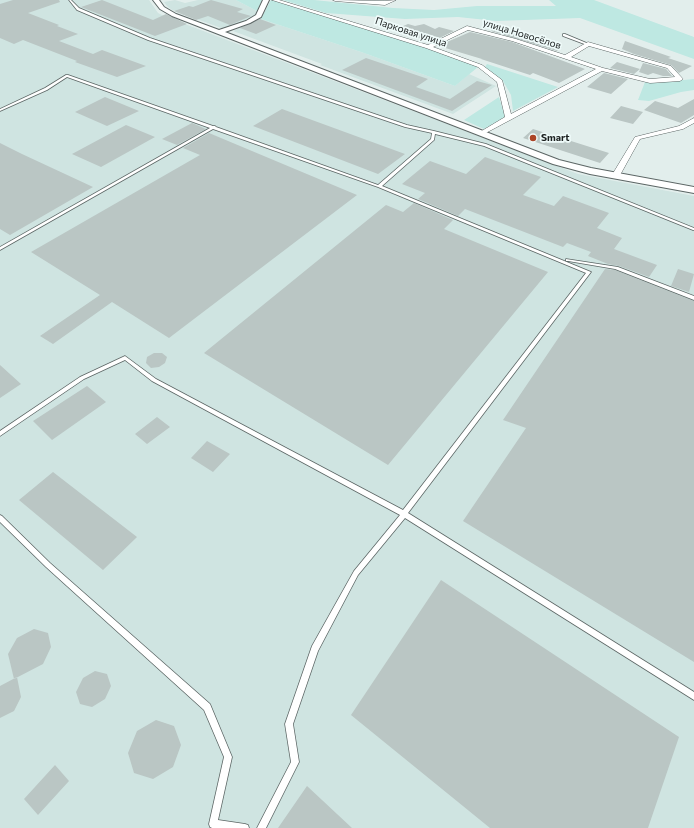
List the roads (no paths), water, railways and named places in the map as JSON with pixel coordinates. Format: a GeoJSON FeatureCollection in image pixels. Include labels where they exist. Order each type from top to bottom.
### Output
{"type":"FeatureCollection","features":[{"type":"Feature","properties":{"kind":"street"},"geometry":{"type":"LineString","coordinates":[[156,0],[162,8],[174,15],[556,162],[590,171],[694,190]]}},
{"type":"Feature","properties":{"kind":"street"},"geometry":{"type":"LineString","coordinates":[[220,32],[248,22],[259,16],[266,0]]}},
{"type":"Feature","properties":{"kind":"street","name":"Парковая улица"},"geometry":{"type":"LineString","coordinates":[[274,0],[428,47],[480,66],[500,81],[510,118]]}},
{"type":"Feature","properties":{"kind":"street"},"geometry":{"type":"LineString","coordinates":[[335,0],[368,3],[385,3],[394,0]]}},
{"type":"Feature","properties":{"kind":"street","name":"улица Новосёлов"},"geometry":{"type":"LineString","coordinates":[[428,47],[467,28],[514,40],[565,58],[601,69],[650,81],[680,79],[669,67],[588,44],[565,58]]}},
{"type":"Feature","properties":{"kind":"street"},"geometry":{"type":"LineString","coordinates":[[482,133],[601,69]]}},
{"type":"Feature","properties":{"kind":"street"},"geometry":{"type":"LineString","coordinates":[[616,175],[637,138],[681,128],[694,120]]}},
{"type":"Feature","properties":{"kind":"lane"},"geometry":{"type":"LineString","coordinates":[[70,0],[78,9],[149,39],[399,123],[485,145],[694,229]]}},
{"type":"Feature","properties":{"kind":"lane"},"geometry":{"type":"LineString","coordinates":[[564,34],[588,44]]}},
{"type":"Feature","properties":{"kind":"lane"},"geometry":{"type":"LineString","coordinates":[[0,110],[46,89],[67,76],[379,186],[589,272],[404,514],[356,572],[315,649],[289,724],[295,762],[260,828]]}},
{"type":"Feature","properties":{"kind":"lane"},"geometry":{"type":"LineString","coordinates":[[0,249],[214,127]]}},
{"type":"Feature","properties":{"kind":"lane"},"geometry":{"type":"LineString","coordinates":[[379,186],[433,139],[434,132]]}},
{"type":"Feature","properties":{"kind":"lane"},"geometry":{"type":"LineString","coordinates":[[558,259],[616,268],[694,298]]}},
{"type":"Feature","properties":{"kind":"lane"},"geometry":{"type":"LineString","coordinates":[[0,434],[82,378],[125,358],[154,380],[404,514],[694,696]]}},
{"type":"Feature","properties":{"kind":"lane"},"geometry":{"type":"LineString","coordinates":[[0,518],[54,570],[207,707],[228,757],[213,824],[245,828]]}},
{"type":"Feature","properties":{"kind":"place","name":"Smart"},"geometry":{"type":"Point","coordinates":[533,138]}}]}
